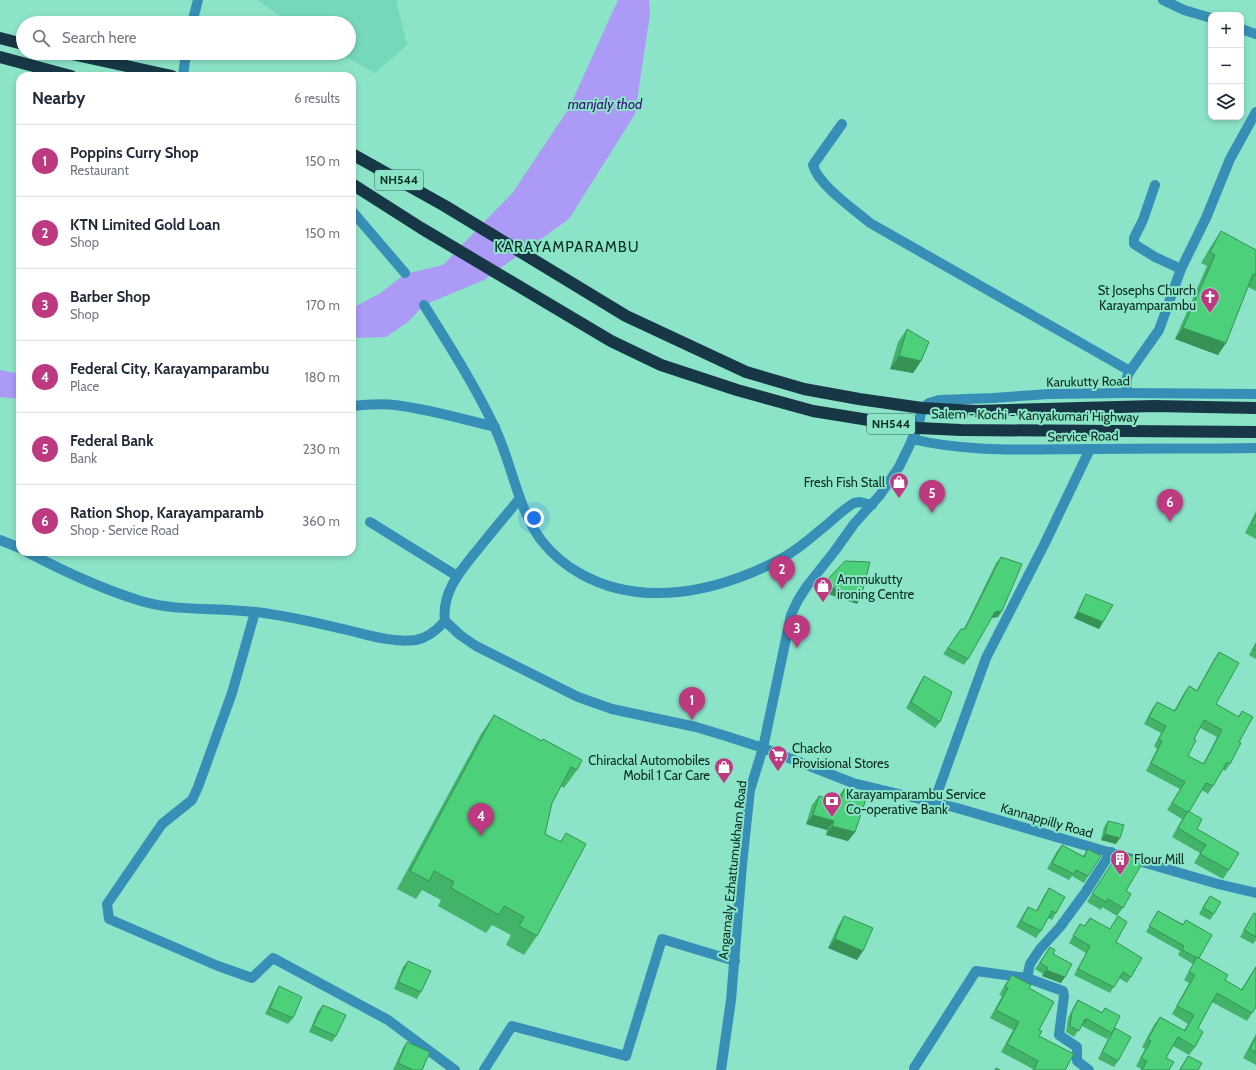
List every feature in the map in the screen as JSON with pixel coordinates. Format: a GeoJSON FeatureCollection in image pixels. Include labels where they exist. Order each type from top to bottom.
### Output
{"type":"FeatureCollection","features":[{"type":"Feature","properties":{"kind":"highway"},"geometry":{"type":"LineString","coordinates":[[0,38],[16,42]]}},
{"type":"Feature","properties":{"kind":"highway"},"geometry":{"type":"LineString","coordinates":[[0,57],[56,72]]}},
{"type":"Feature","properties":{"kind":"highway"},"geometry":{"type":"LineString","coordinates":[[99,60],[154,72]]}},
{"type":"Feature","properties":{"kind":"highway","name":"Salem - Kochi - Kanyakumari Highway"},"geometry":{"type":"LineString","coordinates":[[356,156],[445,206],[626,316],[746,372],[804,389],[922,408],[976,411],[1154,406],[1256,408]]}},
{"type":"Feature","properties":{"kind":"highway","name":"Salem - Kochi - Kanyakumari Highway"},"geometry":{"type":"LineString","coordinates":[[356,187],[421,228],[611,341],[661,364],[737,390],[813,411],[918,428],[1025,431],[1256,432]]}},
{"type":"Feature","properties":{"kind":"street"},"geometry":{"type":"LineString","coordinates":[[194,16],[198,0]]}},
{"type":"Feature","properties":{"kind":"street"},"geometry":{"type":"LineString","coordinates":[[1163,0],[1184,10],[1208,17]]}},
{"type":"Feature","properties":{"kind":"street"},"geometry":{"type":"LineString","coordinates":[[1244,30],[1256,34]]}},
{"type":"Feature","properties":{"kind":"street"},"geometry":{"type":"LineString","coordinates":[[183,72],[185,60]]}},
{"type":"Feature","properties":{"kind":"street"},"geometry":{"type":"LineString","coordinates":[[1126,393],[1127,377],[1158,330],[1181,269],[1206,218],[1230,159],[1256,112]]}},
{"type":"Feature","properties":{"kind":"street"},"geometry":{"type":"LineString","coordinates":[[842,124],[813,165],[815,172],[833,192],[870,223],[1130,371]]}},
{"type":"Feature","properties":{"kind":"street"},"geometry":{"type":"LineString","coordinates":[[1155,185],[1133,242],[1136,247],[1181,269]]}},
{"type":"Feature","properties":{"kind":"street"},"geometry":{"type":"LineString","coordinates":[[356,216],[405,273]]}},
{"type":"Feature","properties":{"kind":"street"},"geometry":{"type":"LineString","coordinates":[[424,305],[472,383],[495,427],[520,498],[529,519],[541,540],[556,557],[575,571],[599,583],[623,590],[644,593],[663,594],[704,589],[776,562],[806,542],[850,505],[857,502],[872,505]]}},
{"type":"Feature","properties":{"kind":"street","name":"Karukutty Road"},"geometry":{"type":"LineString","coordinates":[[922,408],[929,403],[939,400],[1049,394],[1256,394]]}},
{"type":"Feature","properties":{"kind":"street"},"geometry":{"type":"LineString","coordinates":[[356,406],[380,404],[395,405],[430,411],[495,427]]}},
{"type":"Feature","properties":{"kind":"street","name":"Angamaly Ezhattumukham Road"},"geometry":{"type":"LineString","coordinates":[[721,1070],[731,1000],[750,790],[763,748],[791,615],[807,586],[854,524],[872,505],[899,467],[918,428],[922,408]]}},
{"type":"Feature","properties":{"kind":"street","name":"Service Road"},"geometry":{"type":"LineString","coordinates":[[912,439],[932,444],[1032,450],[1256,448]]}},
{"type":"Feature","properties":{"kind":"street"},"geometry":{"type":"LineString","coordinates":[[934,802],[986,658],[1044,545],[1090,449]]}},
{"type":"Feature","properties":{"kind":"street"},"geometry":{"type":"LineString","coordinates":[[35,556],[107,588],[148,603],[169,607],[255,612],[321,624],[387,640],[416,640],[426,637],[436,631],[446,621],[445,605],[449,592],[457,576],[520,498]]}},
{"type":"Feature","properties":{"kind":"street"},"geometry":{"type":"LineString","coordinates":[[370,522],[457,576]]}},
{"type":"Feature","properties":{"kind":"street"},"geometry":{"type":"LineString","coordinates":[[0,540],[16,546]]}},
{"type":"Feature","properties":{"kind":"street"},"geometry":{"type":"LineString","coordinates":[[255,612],[232,693],[192,800],[162,824],[107,904],[109,919],[218,966],[252,978],[273,958],[388,1020],[455,1070]]}},
{"type":"Feature","properties":{"kind":"street","name":"Kannappilly Road"},"geometry":{"type":"LineString","coordinates":[[446,621],[460,635],[476,646],[590,702],[612,709],[696,727],[763,748],[853,783],[957,808],[1218,884],[1256,893]]}},
{"type":"Feature","properties":{"kind":"street"},"geometry":{"type":"LineString","coordinates":[[1027,978],[1030,964],[1040,949],[1060,927],[1086,893],[1111,852]]}},
{"type":"Feature","properties":{"kind":"street"},"geometry":{"type":"LineString","coordinates":[[484,1070],[512,1026],[626,1056],[662,939],[735,961]]}},
{"type":"Feature","properties":{"kind":"street"},"geometry":{"type":"LineString","coordinates":[[914,1068],[976,971],[1027,978],[1063,991],[1064,996],[1059,1035],[1077,1047],[1077,1061],[1089,1070]]}},
{"type":"Feature","properties":{"kind":"shaded area"},"geometry":{"type":"Polygon","coordinates":[[[257,0],[396,0],[407,45],[375,73],[351,60],[356,60],[356,16],[280,16],[257,0]]]}},
{"type":"Feature","properties":{"kind":"water","name":"manjaly thod"},"geometry":{"type":"Polygon","coordinates":[[[618,0],[649,0],[650,14],[635,114],[569,219],[484,280],[424,305],[408,322],[386,337],[356,338],[356,306],[379,294],[405,274],[443,265],[513,192],[569,108],[618,0]]]}},
{"type":"Feature","properties":{"kind":"water"},"geometry":{"type":"Polygon","coordinates":[[[0,370],[16,373],[16,399],[0,397],[0,370]]]}},
{"type":"Feature","properties":{"kind":"building"},"geometry":{"type":"Polygon","coordinates":[[[1221,231],[1256,250],[1256,275],[1253,274],[1226,343],[1183,328],[1215,255],[1210,252],[1221,231]]]}},
{"type":"Feature","properties":{"kind":"building"},"geometry":{"type":"Polygon","coordinates":[[[907,329],[929,342],[921,361],[899,356],[907,329]]]}},
{"type":"Feature","properties":{"kind":"building"},"geometry":{"type":"Polygon","coordinates":[[[1256,515],[1256,526],[1252,524],[1256,515]]]}},
{"type":"Feature","properties":{"kind":"building"},"geometry":{"type":"Polygon","coordinates":[[[1001,557],[1022,564],[1002,611],[995,612],[968,659],[948,648],[961,629],[965,629],[1001,557]]]}},
{"type":"Feature","properties":{"kind":"building"},"geometry":{"type":"Polygon","coordinates":[[[845,561],[870,562],[861,597],[823,584],[845,561]]]}},
{"type":"Feature","properties":{"kind":"building"},"geometry":{"type":"Polygon","coordinates":[[[1086,594],[1113,605],[1103,622],[1078,612],[1086,594]]]}},
{"type":"Feature","properties":{"kind":"building"},"geometry":{"type":"Polygon","coordinates":[[[1219,652],[1239,663],[1216,704],[1239,717],[1242,711],[1253,717],[1239,742],[1241,743],[1230,764],[1227,762],[1213,786],[1206,783],[1189,812],[1187,812],[1172,803],[1185,782],[1151,763],[1162,741],[1159,739],[1166,726],[1149,717],[1157,702],[1175,711],[1189,686],[1197,691],[1219,652]],[[1204,720],[1194,739],[1196,740],[1188,756],[1204,764],[1222,730],[1204,720]]]}},
{"type":"Feature","properties":{"kind":"building"},"geometry":{"type":"Polygon","coordinates":[[[924,676],[952,692],[940,722],[911,702],[924,676]]]}},
{"type":"Feature","properties":{"kind":"building"},"geometry":{"type":"Polygon","coordinates":[[[494,715],[542,741],[543,739],[582,760],[577,770],[571,767],[552,803],[545,834],[561,842],[566,833],[586,844],[537,936],[519,926],[524,917],[504,906],[499,915],[451,888],[454,882],[434,871],[429,881],[410,871],[494,715]]]}},
{"type":"Feature","properties":{"kind":"building"},"geometry":{"type":"Polygon","coordinates":[[[844,789],[867,796],[855,832],[832,826],[834,821],[813,815],[819,796],[840,802],[844,789]]]}},
{"type":"Feature","properties":{"kind":"building"},"geometry":{"type":"Polygon","coordinates":[[[1188,811],[1202,819],[1197,829],[1239,853],[1229,870],[1200,854],[1206,845],[1178,828],[1188,811]]]}},
{"type":"Feature","properties":{"kind":"building"},"geometry":{"type":"Polygon","coordinates":[[[1108,821],[1124,825],[1120,838],[1105,834],[1108,821]]]}},
{"type":"Feature","properties":{"kind":"building"},"geometry":{"type":"Polygon","coordinates":[[[1062,845],[1084,857],[1088,849],[1101,856],[1088,876],[1076,870],[1074,874],[1052,863],[1062,845]]]}},
{"type":"Feature","properties":{"kind":"building"},"geometry":{"type":"Polygon","coordinates":[[[1120,853],[1133,856],[1143,862],[1126,891],[1131,894],[1123,908],[1108,899],[1106,902],[1092,894],[1120,853]]]}},
{"type":"Feature","properties":{"kind":"building"},"geometry":{"type":"Polygon","coordinates":[[[1049,888],[1065,897],[1056,913],[1052,911],[1041,931],[1021,921],[1028,907],[1037,911],[1049,888]]]}},
{"type":"Feature","properties":{"kind":"building"},"geometry":{"type":"Polygon","coordinates":[[[1210,896],[1221,902],[1214,914],[1203,908],[1210,896]]]}},
{"type":"Feature","properties":{"kind":"building"},"geometry":{"type":"Polygon","coordinates":[[[1158,911],[1183,925],[1186,920],[1212,935],[1199,958],[1182,950],[1184,946],[1149,926],[1158,911]]]}},
{"type":"Feature","properties":{"kind":"building"},"geometry":{"type":"Polygon","coordinates":[[[1254,913],[1256,914],[1256,937],[1244,930],[1254,913]]]}},
{"type":"Feature","properties":{"kind":"building"},"geometry":{"type":"Polygon","coordinates":[[[844,916],[873,928],[863,951],[835,939],[844,916]]]}},
{"type":"Feature","properties":{"kind":"building"},"geometry":{"type":"Polygon","coordinates":[[[1118,916],[1127,922],[1116,942],[1142,958],[1131,977],[1123,972],[1114,987],[1078,969],[1090,946],[1073,936],[1080,924],[1085,926],[1090,918],[1110,929],[1118,916]]]}},
{"type":"Feature","properties":{"kind":"building"},"geometry":{"type":"Polygon","coordinates":[[[1050,947],[1055,950],[1053,954],[1072,964],[1065,977],[1046,970],[1048,968],[1040,963],[1050,947]]]}},
{"type":"Feature","properties":{"kind":"building"},"geometry":{"type":"Polygon","coordinates":[[[1197,957],[1228,975],[1225,980],[1242,990],[1256,967],[1256,1007],[1252,1013],[1217,993],[1198,1028],[1203,1032],[1195,1047],[1178,1037],[1166,1058],[1174,1062],[1169,1070],[1142,1070],[1147,1061],[1141,1058],[1151,1041],[1148,1039],[1160,1017],[1185,1031],[1194,1015],[1177,1006],[1195,975],[1189,972],[1197,957]]]}},
{"type":"Feature","properties":{"kind":"building"},"geometry":{"type":"Polygon","coordinates":[[[408,961],[431,971],[421,992],[398,982],[408,961]]]}},
{"type":"Feature","properties":{"kind":"building"},"geometry":{"type":"Polygon","coordinates":[[[1012,975],[1031,985],[1029,988],[1054,1002],[1039,1030],[1042,1031],[1039,1036],[1074,1054],[1065,1070],[1034,1070],[1038,1061],[1007,1044],[1019,1022],[996,1010],[1008,988],[1005,987],[1012,975]]]}},
{"type":"Feature","properties":{"kind":"building"},"geometry":{"type":"Polygon","coordinates":[[[279,986],[302,997],[293,1018],[270,1008],[279,986]]]}},
{"type":"Feature","properties":{"kind":"building"},"geometry":{"type":"Polygon","coordinates":[[[1078,1000],[1102,1013],[1105,1008],[1120,1016],[1112,1033],[1087,1019],[1085,1019],[1079,1031],[1070,1026],[1072,1012],[1078,1000]]]}},
{"type":"Feature","properties":{"kind":"building"},"geometry":{"type":"Polygon","coordinates":[[[323,1005],[346,1015],[336,1036],[313,1026],[323,1005]]]}},
{"type":"Feature","properties":{"kind":"building"},"geometry":{"type":"Polygon","coordinates":[[[1115,1028],[1131,1037],[1118,1061],[1102,1052],[1115,1028]]]}},
{"type":"Feature","properties":{"kind":"building"},"geometry":{"type":"Polygon","coordinates":[[[1256,1037],[1256,1052],[1250,1049],[1256,1037]]]}},
{"type":"Feature","properties":{"kind":"building"},"geometry":{"type":"Polygon","coordinates":[[[407,1042],[430,1052],[422,1070],[413,1070],[398,1063],[407,1042]]]}},
{"type":"Feature","properties":{"kind":"building"},"geometry":{"type":"Polygon","coordinates":[[[1188,1056],[1202,1063],[1198,1070],[1180,1070],[1188,1056]]]}},
{"type":"Feature","properties":{"kind":"place","name":"St Josephs Church Karayamparambu"},"geometry":{"type":"Point","coordinates":[1210,314]}},
{"type":"Feature","properties":{"kind":"place","name":"Fresh Fish Stall"},"geometry":{"type":"Point","coordinates":[899,499]}},
{"type":"Feature","properties":{"kind":"place","name":"Federal Bank"},"geometry":{"type":"Point","coordinates":[932,513]}},
{"type":"Feature","properties":{"kind":"place","name":"Ration Shop, Karayamparamb"},"geometry":{"type":"Point","coordinates":[1170,522]}},
{"type":"Feature","properties":{"kind":"place","name":"KTN Limited Gold Loan"},"geometry":{"type":"Point","coordinates":[782,589]}},
{"type":"Feature","properties":{"kind":"place","name":"Ammukutty ironing Centre"},"geometry":{"type":"Point","coordinates":[823,603]}},
{"type":"Feature","properties":{"kind":"place","name":"Barber Shop"},"geometry":{"type":"Point","coordinates":[797,648]}},
{"type":"Feature","properties":{"kind":"place","name":"Poppins Curry Shop"},"geometry":{"type":"Point","coordinates":[692,720]}},
{"type":"Feature","properties":{"kind":"place","name":"Chacko Provisional Stores"},"geometry":{"type":"Point","coordinates":[778,772]}},
{"type":"Feature","properties":{"kind":"place","name":"Chirackal Automobiles Mobil 1 Car Care"},"geometry":{"type":"Point","coordinates":[724,784]}},
{"type":"Feature","properties":{"kind":"place","name":"Karayamparambu Service Co-operative Bank"},"geometry":{"type":"Point","coordinates":[832,818]}},
{"type":"Feature","properties":{"kind":"place","name":"Federal City, Karayamparambu"},"geometry":{"type":"Point","coordinates":[481,836]}},
{"type":"Feature","properties":{"kind":"place","name":"Flour Mill"},"geometry":{"type":"Point","coordinates":[1120,876]}},
{"type":"Feature","properties":{"kind":"district","name":"KARAYAMPARAMBU"},"geometry":{"type":"Point","coordinates":[567,247]}}]}
